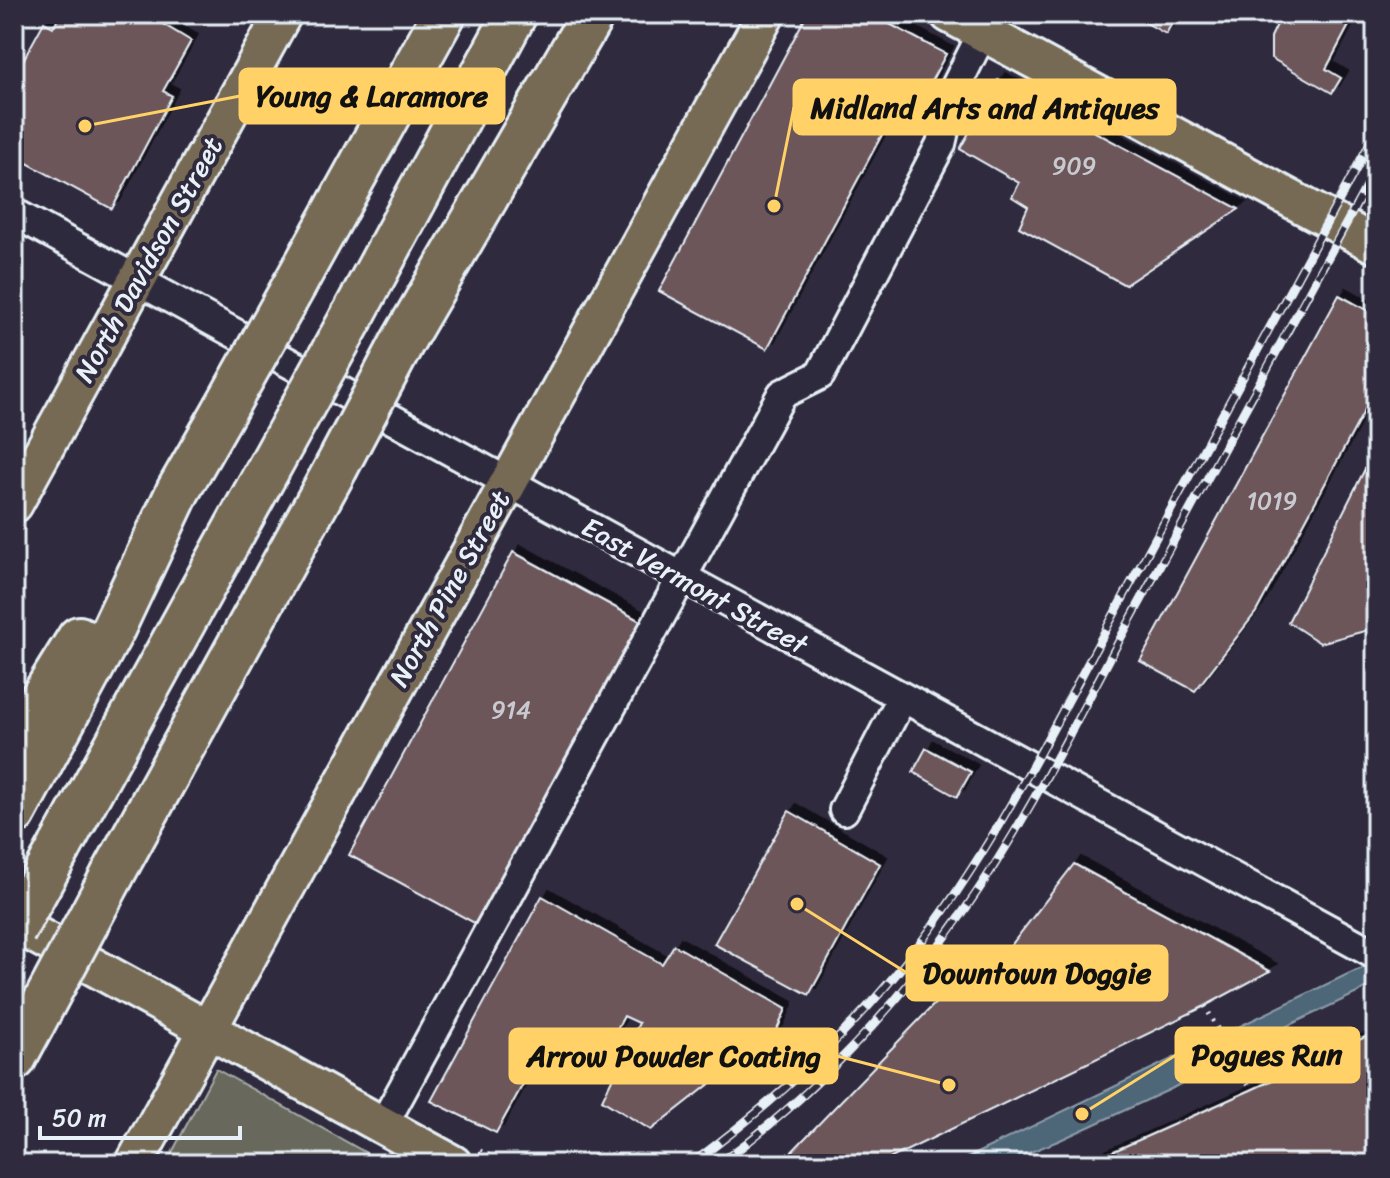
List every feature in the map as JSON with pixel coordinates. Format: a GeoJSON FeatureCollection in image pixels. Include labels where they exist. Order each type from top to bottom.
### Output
{"type":"FeatureCollection","features":[{"type":"Feature","properties":{"kind":"highway"},"geometry":{"type":"LineString","coordinates":[[14,813],[113,629],[178,491],[444,14]]}},
{"type":"Feature","properties":{"kind":"highway"},"geometry":{"type":"LineString","coordinates":[[14,931],[515,14]]}},
{"type":"Feature","properties":{"kind":"highway"},"geometry":{"type":"LineString","coordinates":[[14,1059],[403,341],[593,14]]}},
{"type":"Feature","properties":{"kind":"highway"},"geometry":{"type":"LineString","coordinates":[[14,743],[96,608],[178,491]]}},
{"type":"Feature","properties":{"kind":"main road","name":"North Davidson Street"},"geometry":{"type":"LineString","coordinates":[[14,504],[283,14]]}},
{"type":"Feature","properties":{"kind":"main road","name":"North Pine Street"},"geometry":{"type":"LineString","coordinates":[[134,1164],[766,14]]}},
{"type":"Feature","properties":{"kind":"main road"},"geometry":{"type":"LineString","coordinates":[[949,14],[987,23],[1376,245]]}},
{"type":"Feature","properties":{"kind":"main road"},"geometry":{"type":"LineString","coordinates":[[14,923],[453,1164]]}},
{"type":"Feature","properties":{"kind":"street"},"geometry":{"type":"LineString","coordinates":[[383,1125],[782,394],[820,375],[941,144],[953,92],[987,23]]}},
{"type":"Feature","properties":{"kind":"street","name":"East Vermont Street"},"geometry":{"type":"LineString","coordinates":[[14,213],[1375,955]]}},
{"type":"Feature","properties":{"kind":"street"},"geometry":{"type":"LineString","coordinates":[[844,810],[902,698]]}},
{"type":"Feature","properties":{"kind":"path"},"geometry":{"type":"LineString","coordinates":[[1205,1006],[1251,1090]]}},
{"type":"Feature","properties":{"kind":"green space"},"geometry":{"type":"Polygon","coordinates":[[[216,1069],[386,1164],[166,1164],[216,1069]]]}},
{"type":"Feature","properties":{"kind":"water"},"geometry":{"type":"Polygon","coordinates":[[[1376,963],[1376,984],[1279,1030],[1171,1089],[1000,1164],[954,1164],[1350,973],[1376,963]]]}},
{"type":"Feature","properties":{"kind":"building"},"geometry":{"type":"Polygon","coordinates":[[[61,14],[146,14],[191,41],[163,91],[172,96],[112,209],[14,156],[14,77],[44,22],[53,27],[61,14]]]}},
{"type":"Feature","properties":{"kind":"building"},"geometry":{"type":"Polygon","coordinates":[[[807,14],[871,14],[946,54],[909,122],[893,114],[767,349],[659,291],[807,14]]]}},
{"type":"Feature","properties":{"kind":"building"},"geometry":{"type":"Polygon","coordinates":[[[1130,14],[1177,14],[1166,34],[1130,14]]]}},
{"type":"Feature","properties":{"kind":"building"},"geometry":{"type":"Polygon","coordinates":[[[1282,14],[1355,14],[1326,69],[1341,78],[1332,93],[1271,58],[1271,37],[1282,14]]]}},
{"type":"Feature","properties":{"kind":"building"},"geometry":{"type":"Polygon","coordinates":[[[998,80],[1239,209],[1125,285],[1019,227],[1028,207],[1012,197],[1019,183],[960,149],[998,80]]]}},
{"type":"Feature","properties":{"kind":"building"},"geometry":{"type":"Polygon","coordinates":[[[1339,295],[1376,315],[1376,389],[1256,612],[1195,691],[1140,661],[1339,295]]]}},
{"type":"Feature","properties":{"kind":"building"},"geometry":{"type":"Polygon","coordinates":[[[1376,447],[1376,628],[1320,643],[1288,622],[1376,447]]]}},
{"type":"Feature","properties":{"kind":"building"},"geometry":{"type":"Polygon","coordinates":[[[513,552],[642,622],[478,925],[349,855],[513,552]]]}},
{"type":"Feature","properties":{"kind":"building"},"geometry":{"type":"Polygon","coordinates":[[[926,748],[971,772],[957,797],[913,772],[926,748]]]}},
{"type":"Feature","properties":{"kind":"building"},"geometry":{"type":"Polygon","coordinates":[[[789,811],[880,864],[809,995],[714,944],[789,811]]]}},
{"type":"Feature","properties":{"kind":"building"},"geometry":{"type":"Polygon","coordinates":[[[1074,864],[1270,971],[1205,1006],[879,1164],[780,1164],[976,961],[992,970],[1074,864]]]}},
{"type":"Feature","properties":{"kind":"building"},"geometry":{"type":"Polygon","coordinates":[[[542,896],[662,964],[674,945],[786,1009],[776,1032],[651,1130],[602,1100],[639,1023],[624,1016],[593,1073],[544,1046],[496,1133],[431,1101],[542,896]]]}},
{"type":"Feature","properties":{"kind":"building"},"geometry":{"type":"Polygon","coordinates":[[[1376,1032],[1376,1164],[1085,1164],[1251,1090],[1376,1032]]]}},
{"type":"Feature","properties":{"kind":"railway"},"geometry":{"type":"LineString","coordinates":[[691,1164],[751,1118],[860,1015],[909,958],[971,869],[1053,728],[1376,132]]}},
{"type":"Feature","properties":{"kind":"railway"},"geometry":{"type":"LineString","coordinates":[[719,1164],[789,1108],[883,1014],[940,944],[990,872],[1056,759],[1376,169]]}},
{"type":"Feature","properties":{"kind":"place","name":"Young & Laramore"},"geometry":{"type":"Point","coordinates":[85,126]}},
{"type":"Feature","properties":{"kind":"place","name":"Midland Arts and Antiques"},"geometry":{"type":"Point","coordinates":[774,206]}},
{"type":"Feature","properties":{"kind":"place","name":"Downtown Doggie"},"geometry":{"type":"Point","coordinates":[797,904]}},
{"type":"Feature","properties":{"kind":"place","name":"Arrow Powder Coating"},"geometry":{"type":"Point","coordinates":[949,1085]}},
{"type":"Feature","properties":{"kind":"place","name":"Pogues Run"},"geometry":{"type":"Point","coordinates":[1082,1114]}}]}
